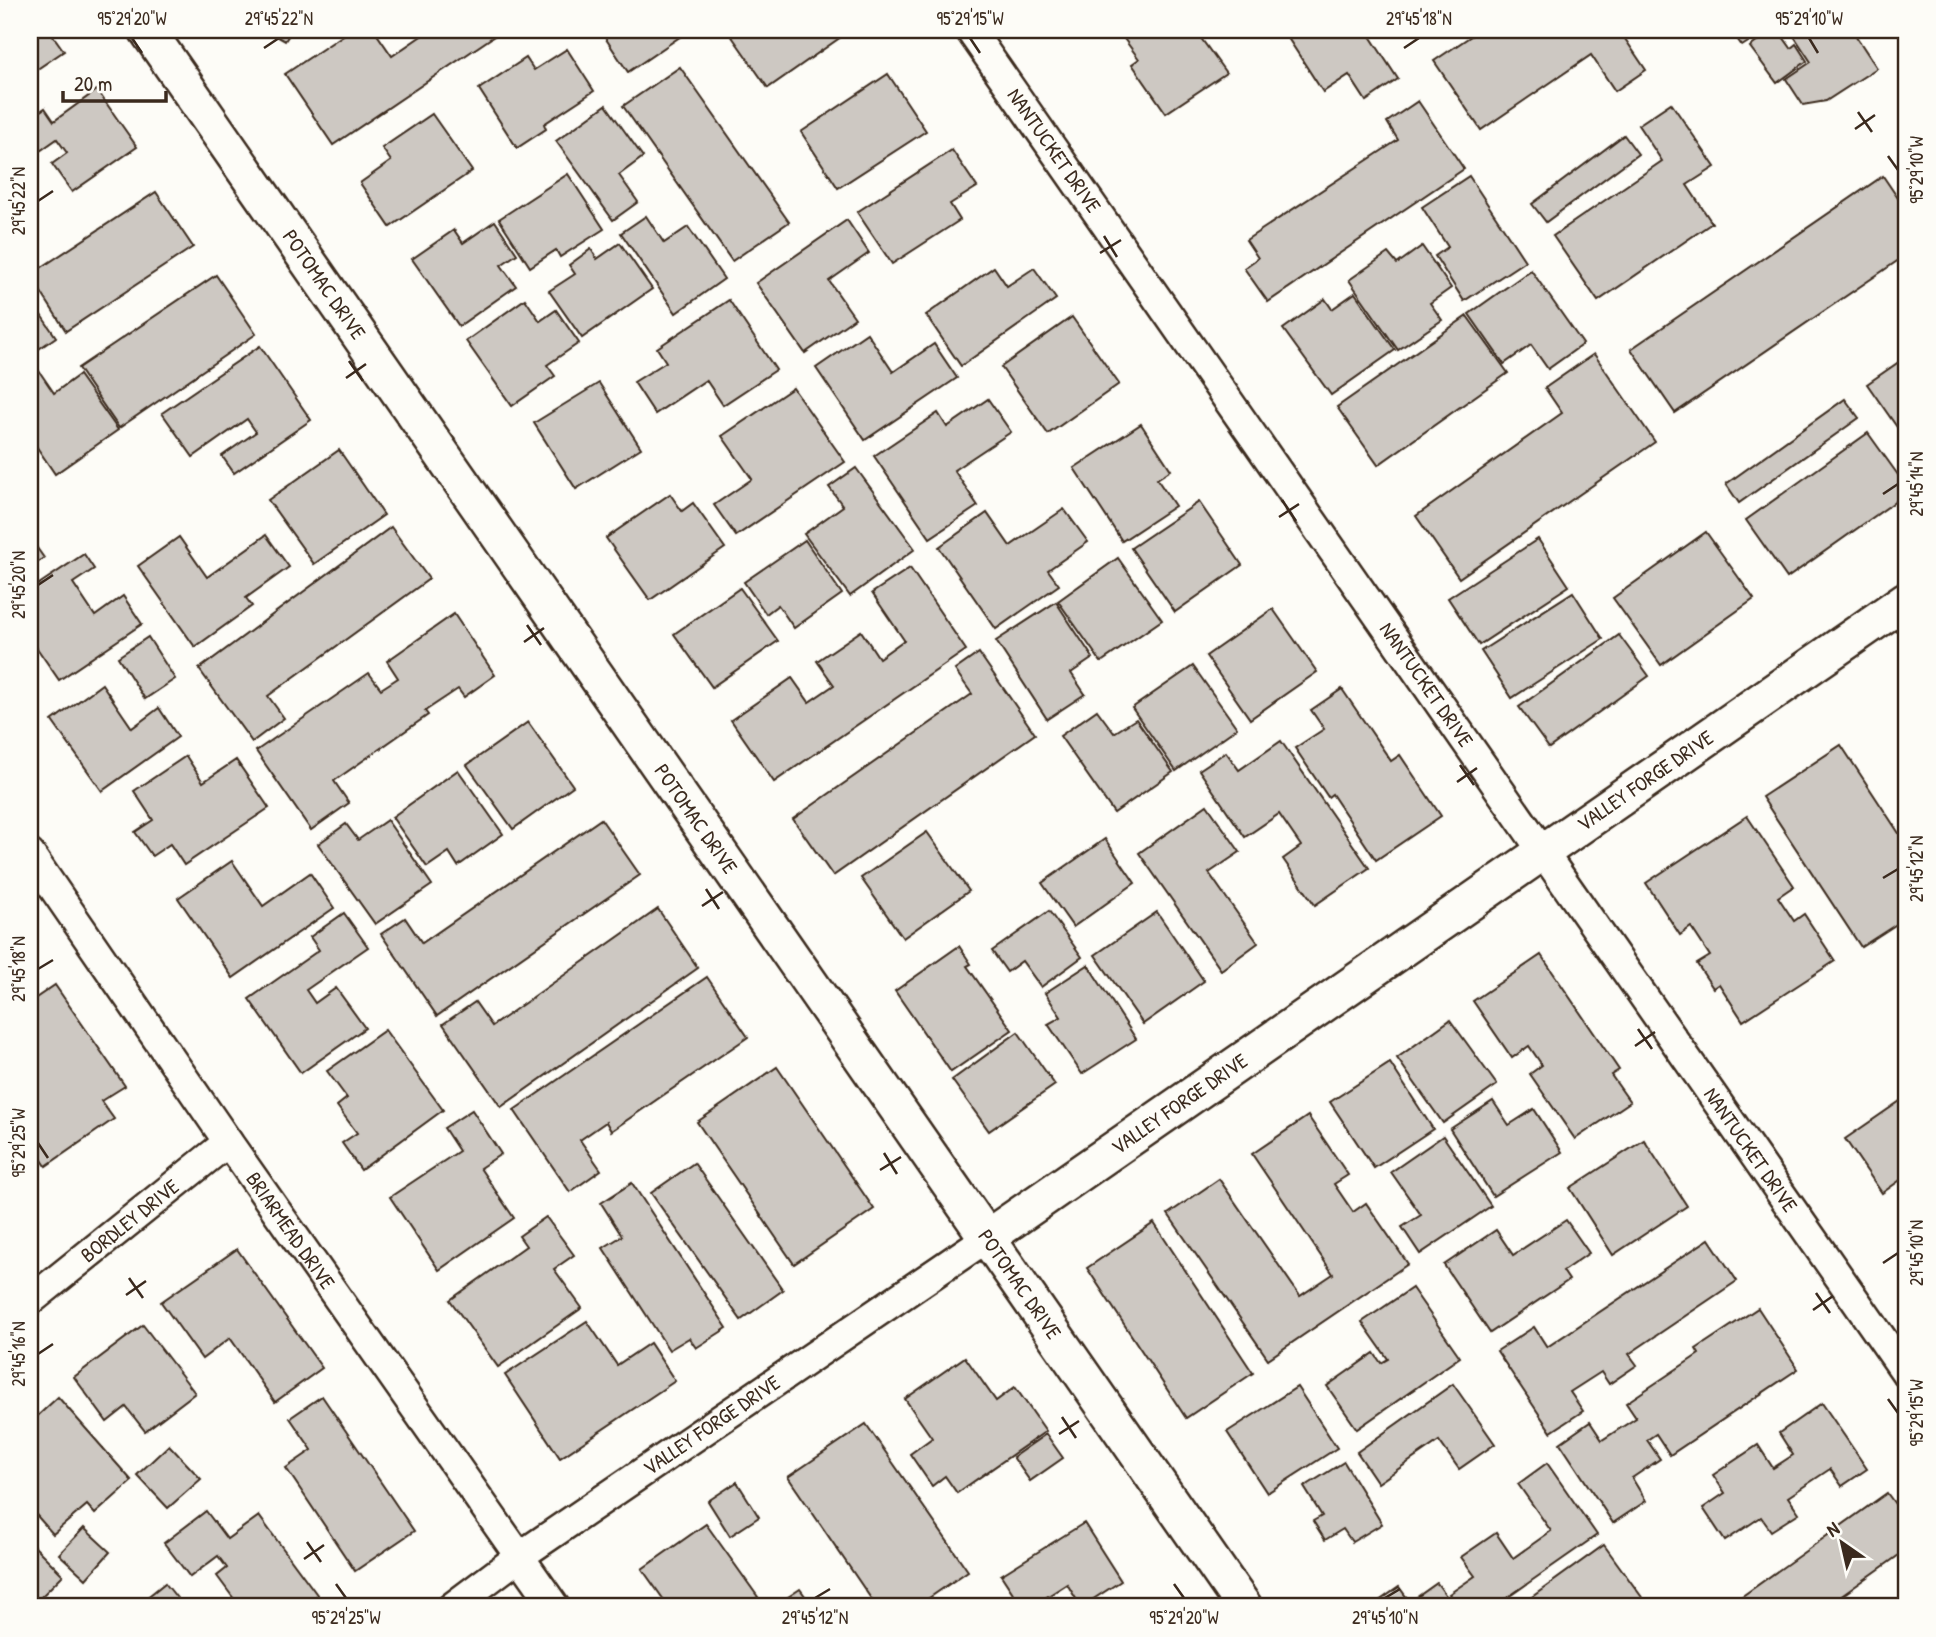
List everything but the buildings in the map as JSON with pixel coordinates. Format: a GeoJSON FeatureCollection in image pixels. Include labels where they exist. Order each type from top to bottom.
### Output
{"type":"FeatureCollection","features":[{"type":"Feature","properties":{"kind":"street","name":"POTOMAC DRIVE"},"geometry":{"type":"LineString","coordinates":[[147,30],[1244,1607]]}},
{"type":"Feature","properties":{"kind":"street","name":"NANTUCKET DRIVE"},"geometry":{"type":"LineString","coordinates":[[970,30],[1906,1373]]}},
{"type":"Feature","properties":{"kind":"street","name":"VALLEY FORGE DRIVE"},"geometry":{"type":"LineString","coordinates":[[452,1607],[520,1556],[988,1237],[1906,600]]}},
{"type":"Feature","properties":{"kind":"street","name":"BRIARMEAD DRIVE"},"geometry":{"type":"LineString","coordinates":[[30,854],[228,1142],[555,1607]]}},
{"type":"Feature","properties":{"kind":"street","name":"BORDLEY DRIVE"},"geometry":{"type":"LineString","coordinates":[[30,1301],[228,1142]]}}]}
